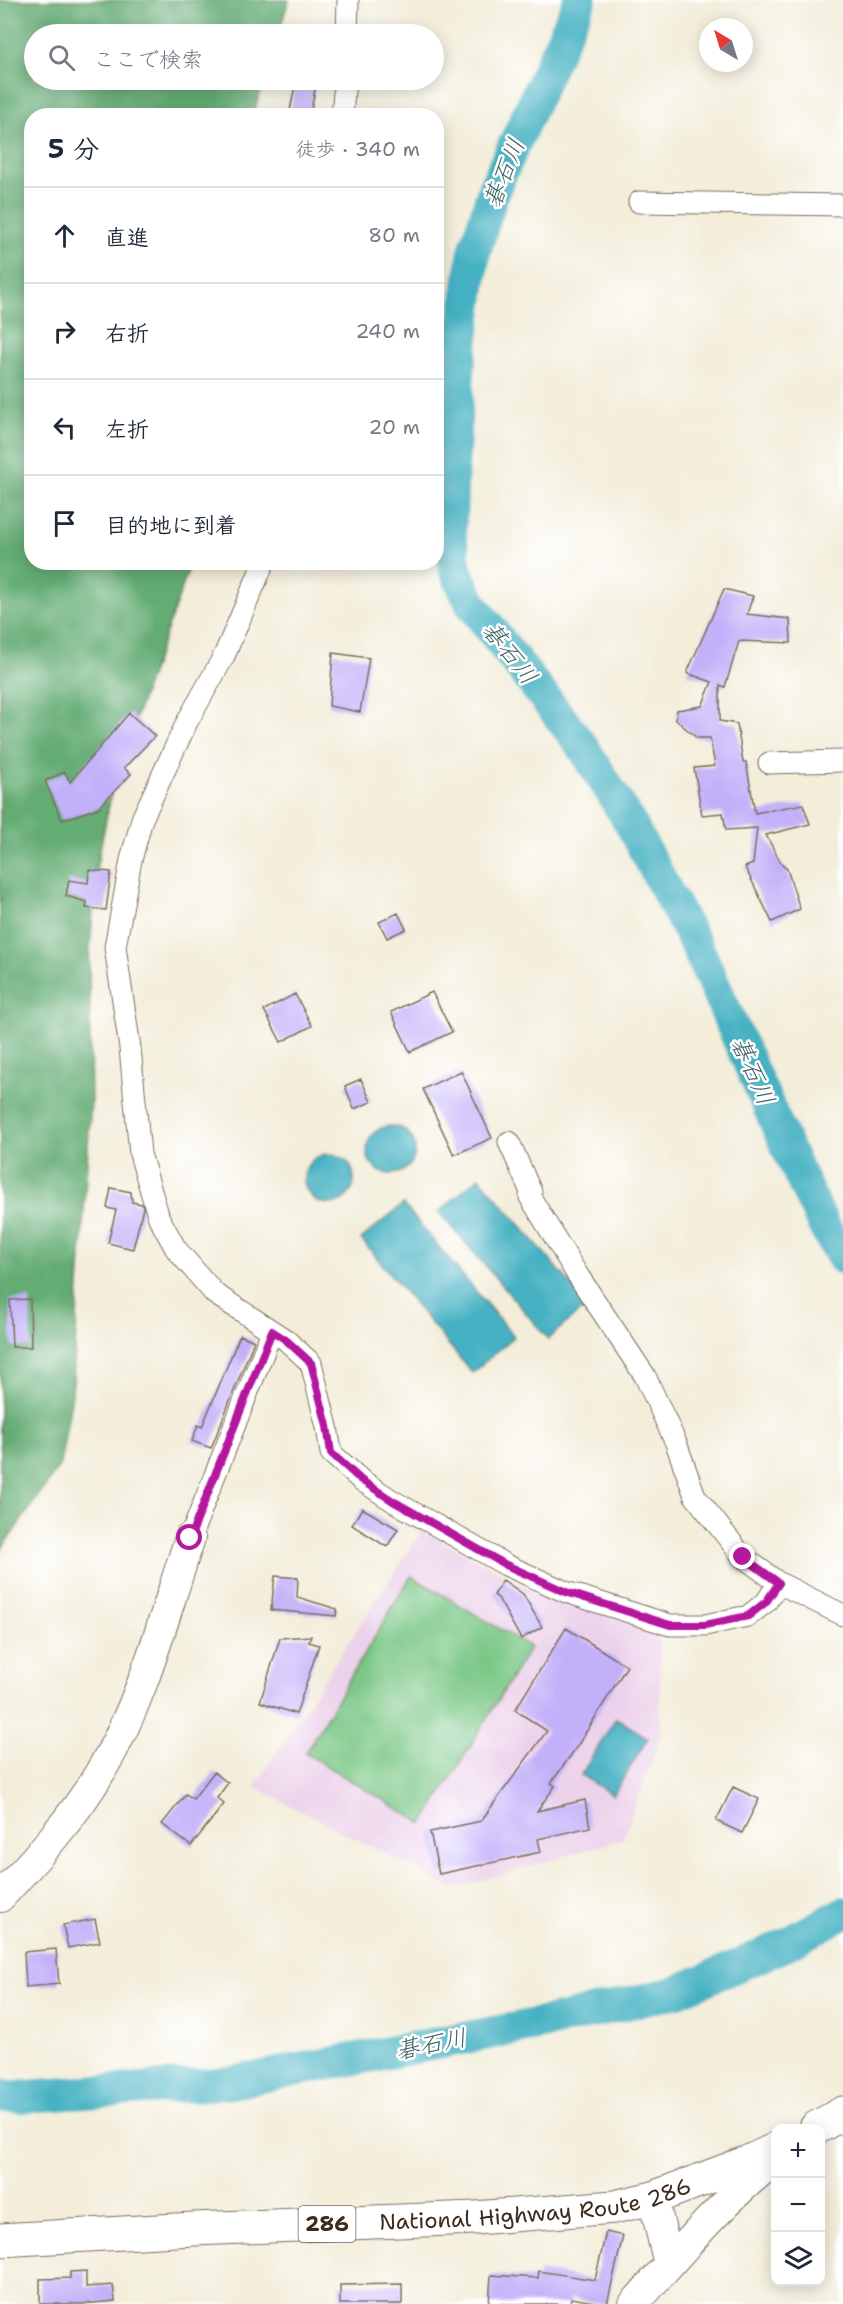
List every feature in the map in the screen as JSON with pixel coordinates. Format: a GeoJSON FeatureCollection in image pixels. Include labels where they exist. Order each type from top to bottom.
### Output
{"type":"FeatureCollection","features":[{"type":"Feature","properties":{"kind":"highway"},"geometry":{"type":"LineString","coordinates":[[823,2124],[843,2113]]}},
{"type":"Feature","properties":{"kind":"highway","name":"National Highway Route 286"},"geometry":{"type":"LineString","coordinates":[[0,2240],[193,2229],[475,2218],[614,2207],[653,2198],[771,2151]]}},
{"type":"Feature","properties":{"kind":"street"},"geometry":{"type":"LineString","coordinates":[[347,24],[348,0]]}},
{"type":"Feature","properties":{"kind":"street"},"geometry":{"type":"LineString","coordinates":[[343,108],[344,90]]}},
{"type":"Feature","properties":{"kind":"street"},"geometry":{"type":"LineString","coordinates":[[639,202],[843,205]]}},
{"type":"Feature","properties":{"kind":"street"},"geometry":{"type":"LineString","coordinates":[[261,570],[224,656],[187,723],[142,819],[131,860],[115,947],[130,1048],[140,1154],[159,1218],[176,1249],[215,1294],[286,1340],[311,1363],[327,1426],[331,1453],[361,1480],[393,1501],[506,1565],[566,1592],[670,1625],[705,1625],[748,1616],[766,1602],[779,1583]]}},
{"type":"Feature","properties":{"kind":"street"},"geometry":{"type":"LineString","coordinates":[[769,763],[843,762]]}},
{"type":"Feature","properties":{"kind":"street"},"geometry":{"type":"LineString","coordinates":[[509,1142],[531,1192],[530,1197],[577,1274],[645,1376],[676,1443],[695,1496],[743,1557],[779,1583],[843,1616]]}},
{"type":"Feature","properties":{"kind":"street"},"geometry":{"type":"LineString","coordinates":[[0,1898],[50,1843],[102,1769],[138,1694],[190,1538],[272,1331]]}},
{"type":"Feature","properties":{"kind":"street"},"geometry":{"type":"LineString","coordinates":[[634,2304],[747,2182],[771,2163]]}},
{"type":"Feature","properties":{"kind":"street"},"geometry":{"type":"LineString","coordinates":[[653,2198],[669,2264]]}},
{"type":"Feature","properties":{"kind":"shaded area"},"geometry":{"type":"Polygon","coordinates":[[[422,1530],[537,1593],[659,1630],[661,1735],[623,1839],[454,1889],[254,1787],[422,1530]]]}},
{"type":"Feature","properties":{"kind":"green space"},"geometry":{"type":"Polygon","coordinates":[[[0,0],[289,0],[281,24],[24,24],[24,90],[261,90],[255,108],[24,108],[24,570],[188,571],[115,775],[96,870],[89,962],[91,1101],[72,1395],[60,1465],[0,1551],[0,0]]]}},
{"type":"Feature","properties":{"kind":"green space"},"geometry":{"type":"Polygon","coordinates":[[[411,1576],[530,1647],[423,1824],[305,1753],[411,1576]]]}},
{"type":"Feature","properties":{"kind":"water"},"geometry":{"type":"Polygon","coordinates":[[[386,1126],[396,1126],[411,1136],[415,1150],[414,1159],[405,1170],[396,1174],[386,1174],[371,1164],[367,1155],[367,1145],[377,1130],[386,1126]]]}},
{"type":"Feature","properties":{"kind":"water"},"geometry":{"type":"Polygon","coordinates":[[[324,1154],[334,1154],[347,1161],[354,1174],[354,1184],[347,1197],[334,1204],[324,1204],[315,1200],[308,1193],[304,1184],[304,1174],[308,1165],[315,1158],[324,1154]]]}},
{"type":"Feature","properties":{"kind":"water"},"geometry":{"type":"Polygon","coordinates":[[[479,1177],[588,1304],[548,1339],[439,1212],[479,1177]]]}},
{"type":"Feature","properties":{"kind":"water"},"geometry":{"type":"Polygon","coordinates":[[[403,1204],[514,1337],[472,1373],[361,1239],[403,1204]]]}},
{"type":"Feature","properties":{"kind":"water"},"geometry":{"type":"Polygon","coordinates":[[[616,1718],[648,1738],[613,1795],[581,1775],[616,1718]]]}},
{"type":"Feature","properties":{"kind":"building"},"geometry":{"type":"Polygon","coordinates":[[[294,90],[315,90],[311,108],[291,108],[294,90]]]}},
{"type":"Feature","properties":{"kind":"building"},"geometry":{"type":"Polygon","coordinates":[[[724,589],[753,596],[747,614],[790,619],[791,643],[739,641],[725,687],[720,685],[720,721],[737,724],[755,813],[803,804],[810,824],[766,835],[782,865],[787,869],[800,909],[772,922],[745,867],[753,864],[757,828],[726,830],[723,813],[702,815],[694,768],[715,766],[710,738],[697,738],[676,720],[677,710],[702,706],[712,682],[687,673],[724,589]]]}},
{"type":"Feature","properties":{"kind":"building"},"geometry":{"type":"Polygon","coordinates":[[[333,653],[369,658],[360,712],[329,706],[333,653]]]}},
{"type":"Feature","properties":{"kind":"building"},"geometry":{"type":"Polygon","coordinates":[[[129,713],[155,736],[124,768],[131,774],[98,808],[62,820],[45,781],[65,772],[70,782],[129,713]]]}},
{"type":"Feature","properties":{"kind":"building"},"geometry":{"type":"Polygon","coordinates":[[[89,870],[111,872],[106,910],[86,908],[87,902],[66,896],[69,880],[88,883],[89,870]]]}},
{"type":"Feature","properties":{"kind":"building"},"geometry":{"type":"Polygon","coordinates":[[[398,913],[406,929],[387,938],[379,922],[398,913]]]}},
{"type":"Feature","properties":{"kind":"building"},"geometry":{"type":"Polygon","coordinates":[[[432,992],[452,1032],[410,1052],[391,1012],[432,992]]]}},
{"type":"Feature","properties":{"kind":"building"},"geometry":{"type":"Polygon","coordinates":[[[295,994],[312,1026],[281,1042],[264,1010],[295,994]]]}},
{"type":"Feature","properties":{"kind":"building"},"geometry":{"type":"Polygon","coordinates":[[[461,1071],[492,1138],[454,1155],[423,1089],[461,1071]]]}},
{"type":"Feature","properties":{"kind":"building"},"geometry":{"type":"Polygon","coordinates":[[[361,1079],[371,1102],[354,1109],[345,1086],[361,1079]]]}},
{"type":"Feature","properties":{"kind":"building"},"geometry":{"type":"Polygon","coordinates":[[[111,1188],[131,1192],[132,1202],[142,1204],[133,1249],[108,1243],[116,1210],[107,1208],[111,1188]]]}},
{"type":"Feature","properties":{"kind":"building"},"geometry":{"type":"Polygon","coordinates":[[[30,1299],[31,1347],[12,1347],[10,1300],[30,1299]]]}},
{"type":"Feature","properties":{"kind":"building"},"geometry":{"type":"Polygon","coordinates":[[[240,1335],[254,1341],[211,1448],[192,1441],[198,1425],[202,1427],[240,1335]]]}},
{"type":"Feature","properties":{"kind":"building"},"geometry":{"type":"Polygon","coordinates":[[[362,1508],[398,1529],[387,1547],[352,1525],[362,1508]]]}},
{"type":"Feature","properties":{"kind":"building"},"geometry":{"type":"Polygon","coordinates":[[[275,1576],[298,1578],[297,1597],[337,1609],[336,1616],[271,1610],[275,1576]]]}},
{"type":"Feature","properties":{"kind":"building"},"geometry":{"type":"Polygon","coordinates":[[[503,1580],[523,1594],[542,1627],[521,1639],[498,1598],[494,1595],[503,1580]]]}},
{"type":"Feature","properties":{"kind":"building"},"geometry":{"type":"Polygon","coordinates":[[[566,1628],[627,1666],[578,1745],[551,1783],[555,1786],[537,1811],[585,1800],[590,1827],[538,1839],[541,1852],[439,1874],[430,1832],[481,1821],[547,1731],[515,1710],[566,1628]]]}},
{"type":"Feature","properties":{"kind":"building"},"geometry":{"type":"Polygon","coordinates":[[[311,1636],[309,1642],[319,1645],[296,1714],[260,1702],[280,1638],[311,1636]]]}},
{"type":"Feature","properties":{"kind":"building"},"geometry":{"type":"Polygon","coordinates":[[[214,1772],[228,1783],[217,1798],[224,1804],[191,1846],[162,1824],[186,1794],[193,1799],[214,1772]]]}},
{"type":"Feature","properties":{"kind":"building"},"geometry":{"type":"Polygon","coordinates":[[[733,1787],[759,1799],[742,1833],[716,1821],[733,1787]]]}},
{"type":"Feature","properties":{"kind":"building"},"geometry":{"type":"Polygon","coordinates":[[[95,1919],[100,1942],[68,1948],[63,1925],[95,1919]]]}},
{"type":"Feature","properties":{"kind":"building"},"geometry":{"type":"Polygon","coordinates":[[[56,1949],[59,1984],[26,1987],[24,1952],[56,1949]]]}},
{"type":"Feature","properties":{"kind":"building"},"geometry":{"type":"Polygon","coordinates":[[[606,2232],[623,2236],[607,2304],[571,2298],[570,2304],[489,2304],[491,2275],[538,2278],[539,2271],[595,2280],[606,2232]]]}},
{"type":"Feature","properties":{"kind":"building"},"geometry":{"type":"Polygon","coordinates":[[[86,2271],[86,2287],[113,2285],[115,2301],[40,2304],[40,2279],[70,2278],[70,2272],[86,2271]]]}},
{"type":"Feature","properties":{"kind":"building"},"geometry":{"type":"Polygon","coordinates":[[[402,2284],[402,2304],[340,2304],[340,2285],[402,2284]]]}},
{"type":"Feature","properties":{"kind":"waterway","name":"碁石川"},"geometry":{"type":"LineString","coordinates":[[580,0],[494,189],[474,253],[459,363],[452,475],[450,534],[456,572],[472,605],[583,747],[629,821],[698,949],[792,1159],[825,1228],[843,1258]]}},
{"type":"Feature","properties":{"kind":"waterway","name":"碁石川"},"geometry":{"type":"LineString","coordinates":[[0,2096],[17,2097],[228,2083],[549,2022],[676,1992],[781,1947],[843,1913]]}},
{"type":"Feature","properties":{"kind":"route"},"geometry":{"type":"LineString","coordinates":[[190,1538],[272,1331],[286,1340],[311,1363],[327,1426],[331,1453],[361,1480],[393,1501],[506,1565],[566,1592],[670,1625],[705,1625],[748,1616],[766,1602],[779,1583],[743,1557]]}}]}
